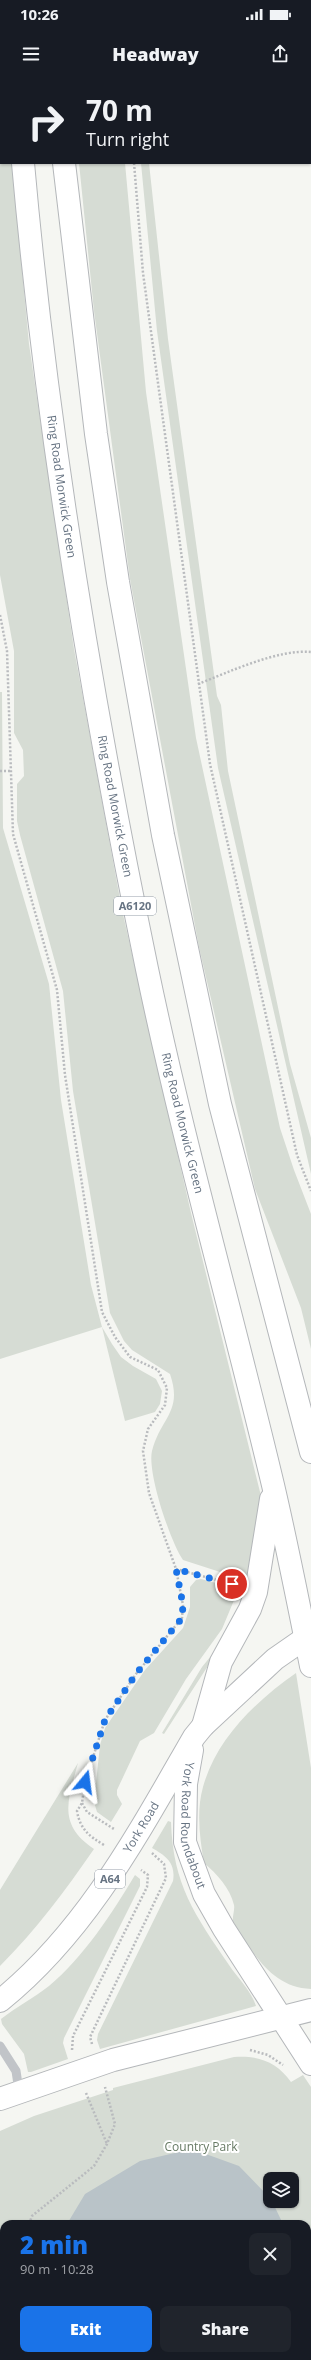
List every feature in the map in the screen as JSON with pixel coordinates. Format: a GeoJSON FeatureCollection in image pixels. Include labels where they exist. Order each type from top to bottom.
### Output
{"type":"FeatureCollection","features":[{"type":"Feature","properties":{"kind":"highway","name":"Ring Road Morwick Green"},"geometry":{"type":"LineString","coordinates":[[23,164],[50,403],[93,687],[148,972],[217,1264],[274,1486],[308,1636]]}},
{"type":"Feature","properties":{"kind":"highway"},"geometry":{"type":"LineString","coordinates":[[64,164],[97,442],[118,582],[163,835],[220,1104],[311,1452]]}},
{"type":"Feature","properties":{"kind":"highway","name":"Ring Road Morwick Green"},"geometry":{"type":"LineString","coordinates":[[198,1731],[221,1662],[250,1609],[256,1592],[274,1486]]}},
{"type":"Feature","properties":{"kind":"highway"},"geometry":{"type":"LineString","coordinates":[[198,1731],[275,1659],[308,1636]]}},
{"type":"Feature","properties":{"kind":"highway","name":"A6120"},"geometry":{"type":"LineString","coordinates":[[308,1636],[311,1666]]}},
{"type":"Feature","properties":{"kind":"highway","name":"York Road"},"geometry":{"type":"LineString","coordinates":[[0,2001],[26,1980],[57,1948],[96,1899],[128,1850],[198,1731]]}},
{"type":"Feature","properties":{"kind":"highway","name":"York Road Roundabout"},"geometry":{"type":"LineString","coordinates":[[198,1731],[186,1784],[185,1842],[212,1909],[311,2064]]}},
{"type":"Feature","properties":{"kind":"highway"},"geometry":{"type":"LineString","coordinates":[[9,2095],[88,2068],[311,2010]]}},
{"type":"Feature","properties":{"kind":"lane"},"geometry":{"type":"LineString","coordinates":[[0,2046],[16,2071],[9,2095]]}},
{"type":"Feature","properties":{"kind":"path"},"geometry":{"type":"LineString","coordinates":[[134,164],[143,273],[210,764],[297,1154],[311,1191]]}},
{"type":"Feature","properties":{"kind":"path"},"geometry":{"type":"LineString","coordinates":[[0,615],[7,651],[13,834],[57,990],[65,1075],[102,1312],[115,1337],[130,1357],[158,1370],[167,1388],[165,1405],[148,1429],[143,1451],[149,1493],[176,1569],[183,1605],[182,1618],[136,1674],[105,1720],[85,1782],[82,1803],[77,1811],[81,1826],[90,1836],[164,1864],[166,1878],[90,2037],[88,2068],[107,2144]]}},
{"type":"Feature","properties":{"kind":"path"},"geometry":{"type":"LineString","coordinates":[[198,684],[242,667],[298,651],[311,652]]}},
{"type":"Feature","properties":{"kind":"path"},"geometry":{"type":"LineString","coordinates":[[0,771],[11,771]]}},
{"type":"Feature","properties":{"kind":"path"},"geometry":{"type":"LineString","coordinates":[[176,1569],[220,1579],[238,1586]]}},
{"type":"Feature","properties":{"kind":"path"},"geometry":{"type":"LineString","coordinates":[[82,1803],[87,1812],[98,1820],[128,1850],[148,1875],[149,1881],[73,2036],[72,2047],[88,2068]]}},
{"type":"Feature","properties":{"kind":"path"},"geometry":{"type":"LineString","coordinates":[[244,2051],[268,2055],[287,2068]]}},
{"type":"Feature","properties":{"kind":"path"},"geometry":{"type":"LineString","coordinates":[[30,2220],[32,2216],[94,2166],[107,2144],[115,2124],[104,2085],[112,2083]]}},
{"type":"Feature","properties":{"kind":"green space"},"geometry":{"type":"Polygon","coordinates":[[[0,164],[12,164],[29,344],[74,649],[122,910],[191,1213],[261,1496],[251,1582],[183,1560],[178,1551],[166,1523],[156,1490],[151,1461],[152,1451],[156,1439],[169,1414],[174,1397],[170,1374],[132,1350],[124,1341],[110,1313],[73,1091],[63,991],[17,821],[17,784],[24,776],[23,750],[14,733],[14,651],[0,575],[0,164]]]}},
{"type":"Feature","properties":{"kind":"green space"},"geometry":{"type":"Polygon","coordinates":[[[79,164],[125,164],[146,392],[196,738],[280,1128],[311,1214],[311,1349],[301,1308],[255,1189],[199,947],[130,579],[94,311],[79,164]]]}},
{"type":"Feature","properties":{"kind":"green space"},"geometry":{"type":"Polygon","coordinates":[[[141,164],[149,164],[168,339],[217,696],[221,705],[228,771],[290,1064],[311,1138],[311,1174],[218,768],[157,331],[141,164]]]}},
{"type":"Feature","properties":{"kind":"green space"},"geometry":{"type":"Polygon","coordinates":[[[0,692],[2,692],[3,828],[49,984],[61,1100],[91,1285],[102,1327],[0,1359],[0,692]]]}},
{"type":"Feature","properties":{"kind":"green space"},"geometry":{"type":"Polygon","coordinates":[[[102,1327],[121,1357],[133,1366],[156,1379],[162,1391],[160,1404],[155,1412],[125,1421],[102,1327]]]}},
{"type":"Feature","properties":{"kind":"green space"},"geometry":{"type":"Polygon","coordinates":[[[201,1579],[216,1583],[237,1593],[222,1629],[186,1679],[154,1733],[140,1741],[117,1790],[117,1795],[122,1804],[111,1822],[97,1812],[94,1802],[100,1745],[105,1728],[145,1670],[183,1628],[190,1607],[190,1587],[196,1580],[201,1579]]]}},
{"type":"Feature","properties":{"kind":"green space"},"geometry":{"type":"Polygon","coordinates":[[[243,1596],[246,1597],[224,1641],[164,1734],[162,1733],[202,1667],[219,1646],[243,1596]]]}},
{"type":"Feature","properties":{"kind":"green space"},"geometry":{"type":"Polygon","coordinates":[[[296,1673],[311,1768],[311,1989],[300,1988],[289,1984],[272,1974],[236,1930],[233,1923],[234,1905],[232,1899],[226,1887],[214,1872],[204,1863],[199,1825],[203,1787],[209,1769],[217,1753],[239,1722],[266,1696],[296,1673]]]}},
{"type":"Feature","properties":{"kind":"green space"},"geometry":{"type":"Polygon","coordinates":[[[78,1763],[69,1800],[68,1810],[70,1821],[74,1830],[82,1840],[94,1849],[50,1910],[0,1966],[0,1890],[78,1763]]]}},
{"type":"Feature","properties":{"kind":"green space"},"geometry":{"type":"Polygon","coordinates":[[[168,1821],[171,1822],[176,1864],[181,1882],[188,1898],[206,1930],[229,1965],[248,1990],[256,2006],[100,2049],[97,2040],[98,2034],[173,1881],[173,1869],[169,1861],[166,1857],[152,1848],[168,1821]]]}},
{"type":"Feature","properties":{"kind":"green space"},"geometry":{"type":"Polygon","coordinates":[[[135,1875],[140,1879],[140,1886],[64,2038],[63,2043],[68,2059],[28,2072],[24,2054],[2,2024],[1,2019],[37,1995],[62,1975],[74,1962],[107,1919],[135,1875]]]}},
{"type":"Feature","properties":{"kind":"green space","name":"Country Park"},"geometry":{"type":"Polygon","coordinates":[[[234,2057],[251,2057],[266,2061],[280,2069],[291,2082],[303,2075],[311,2087],[311,2220],[0,2220],[0,2131],[34,2116],[113,2090],[113,2088],[234,2057]]]}},
{"type":"Feature","properties":{"kind":"shaded area"},"geometry":{"type":"Polygon","coordinates":[[[192,2149],[239,2166],[263,2191],[263,2208],[275,2208],[281,2220],[69,2220],[85,2194],[140,2161],[192,2149]]]}},
{"type":"Feature","properties":{"kind":"route"},"geometry":{"type":"LineString","coordinates":[[85,1782],[105,1720],[136,1674],[182,1618],[183,1605],[176,1569],[220,1579],[232,1584]]}}]}
